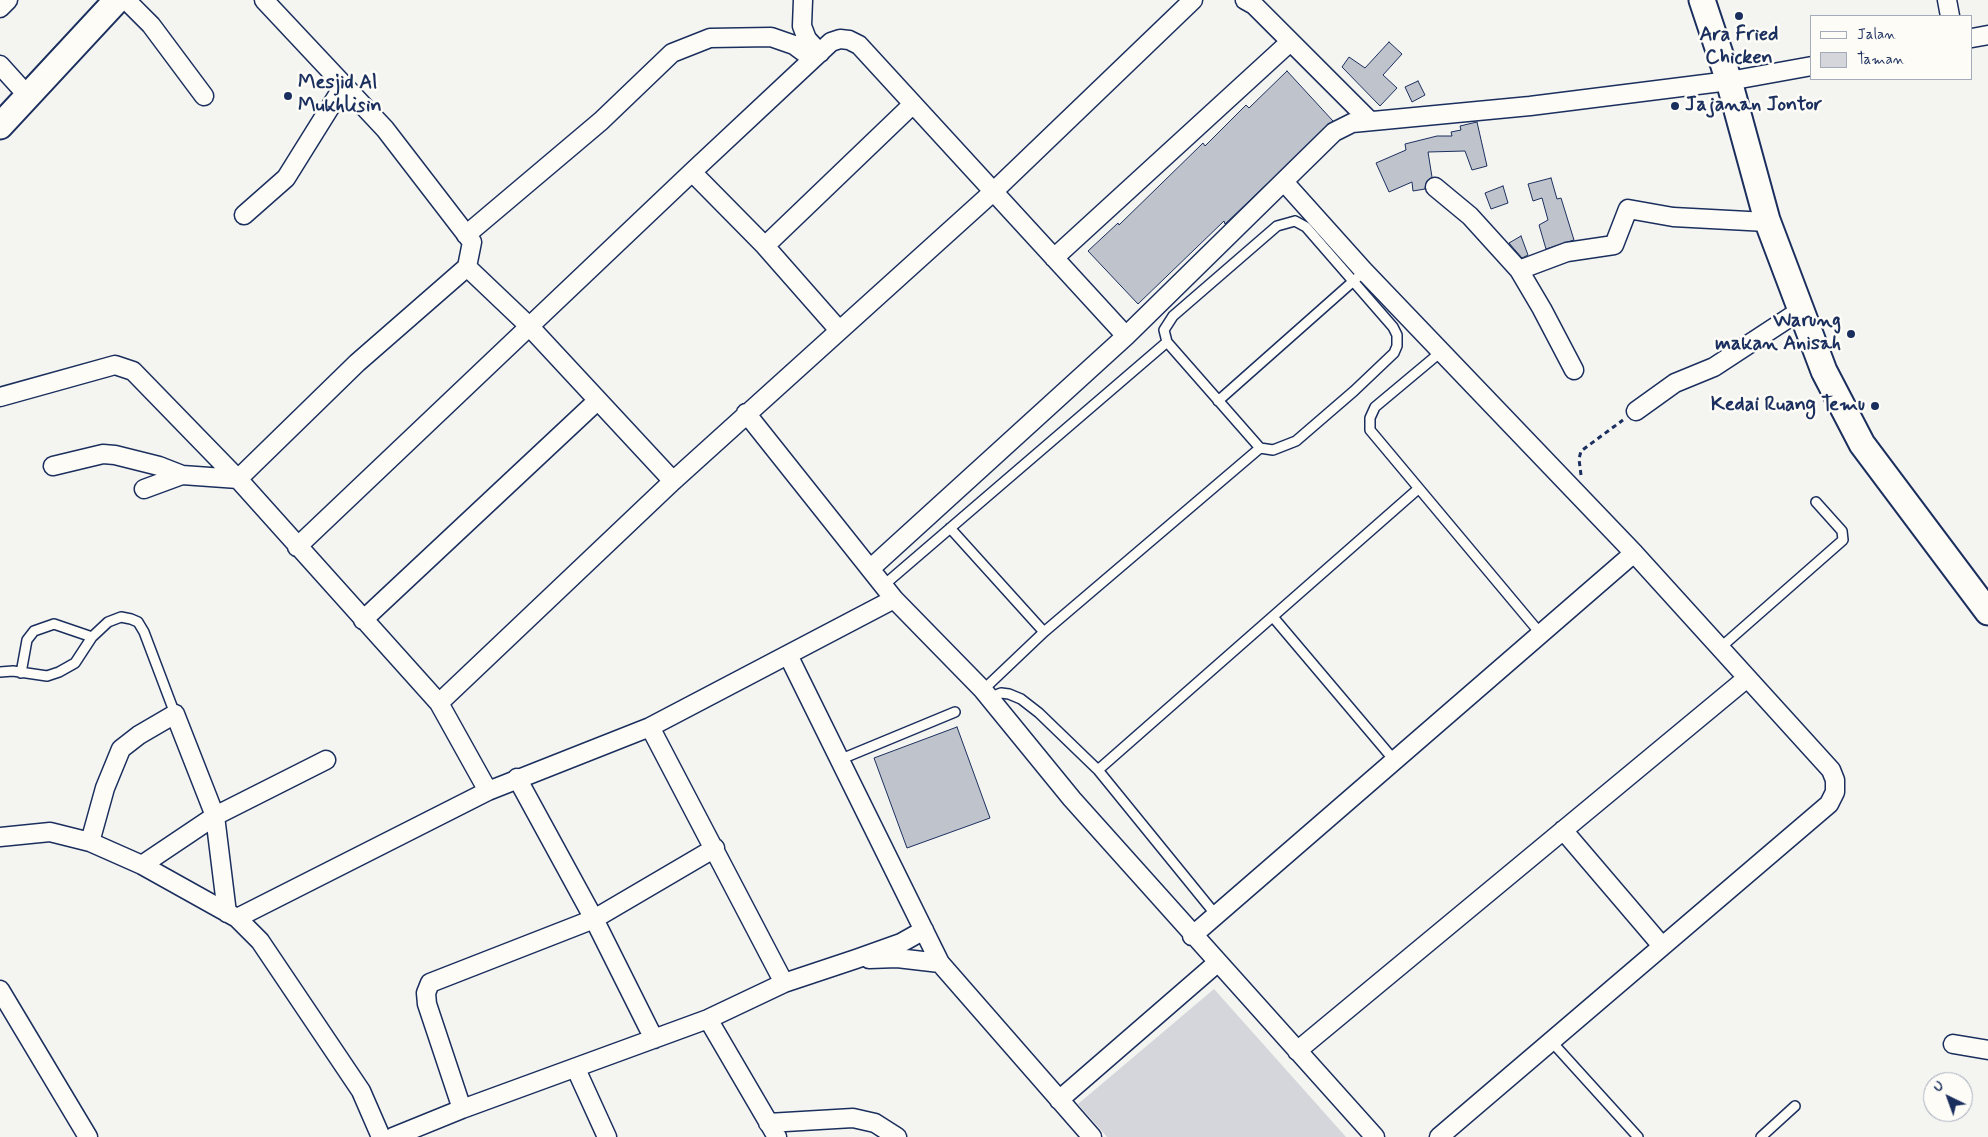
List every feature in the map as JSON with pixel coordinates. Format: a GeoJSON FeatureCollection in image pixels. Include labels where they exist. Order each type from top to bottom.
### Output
{"type":"FeatureCollection","features":[{"type":"Feature","properties":{"kind":"street"},"geometry":{"type":"LineString","coordinates":[[0,8],[8,0]]}},
{"type":"Feature","properties":{"kind":"street"},"geometry":{"type":"LineString","coordinates":[[0,126],[117,0]]}},
{"type":"Feature","properties":{"kind":"street"},"geometry":{"type":"LineString","coordinates":[[126,0],[151,25],[204,96]]}},
{"type":"Feature","properties":{"kind":"street"},"geometry":{"type":"LineString","coordinates":[[53,466],[103,454],[115,455],[150,464],[182,475],[238,479],[358,362],[467,267],[472,242],[385,129],[264,0]]}},
{"type":"Feature","properties":{"kind":"street"},"geometry":{"type":"LineString","coordinates":[[803,0],[802,26],[816,56]]}},
{"type":"Feature","properties":{"kind":"street"},"geometry":{"type":"LineString","coordinates":[[439,703],[746,413],[994,191],[1193,0]]}},
{"type":"Feature","properties":{"kind":"street"},"geometry":{"type":"LineString","coordinates":[[1244,0],[1254,5],[1369,120]]}},
{"type":"Feature","properties":{"kind":"street"},"geometry":{"type":"LineString","coordinates":[[1702,0],[1729,81],[1767,222],[1824,371],[1862,444],[1988,612]]}},
{"type":"Feature","properties":{"kind":"street"},"geometry":{"type":"LineString","coordinates":[[1946,0],[1950,15]]}},
{"type":"Feature","properties":{"kind":"street"},"geometry":{"type":"LineString","coordinates":[[1973,38],[1988,35]]}},
{"type":"Feature","properties":{"kind":"street"},"geometry":{"type":"LineString","coordinates":[[466,235],[601,121],[672,53],[710,38],[771,37],[794,45],[816,56]]}},
{"type":"Feature","properties":{"kind":"street"},"geometry":{"type":"LineString","coordinates":[[297,547],[692,172],[831,42],[840,39],[854,42],[994,191],[1126,336]]}},
{"type":"Feature","properties":{"kind":"street"},"geometry":{"type":"LineString","coordinates":[[1054,258],[1290,42]]}},
{"type":"Feature","properties":{"kind":"street"},"geometry":{"type":"LineString","coordinates":[[0,65],[28,96]]}},
{"type":"Feature","properties":{"kind":"street"},"geometry":{"type":"LineString","coordinates":[[870,569],[1126,336],[1285,183],[1334,132],[1352,122],[1530,106],[1729,81],[1810,66]]}},
{"type":"Feature","properties":{"kind":"street"},"geometry":{"type":"LineString","coordinates":[[244,215],[286,178],[344,85]]}},
{"type":"Feature","properties":{"kind":"street"},"geometry":{"type":"LineString","coordinates":[[765,246],[912,105]]}},
{"type":"Feature","properties":{"kind":"street"},"geometry":{"type":"LineString","coordinates":[[692,172],[765,246],[838,329]]}},
{"type":"Feature","properties":{"kind":"street"},"geometry":{"type":"LineString","coordinates":[[1285,183],[1359,276],[1442,351],[1634,553],[1831,770],[1835,780],[1835,792],[1829,804],[1439,1137]]}},
{"type":"Feature","properties":{"kind":"street"},"geometry":{"type":"LineString","coordinates":[[1435,187],[1470,216],[1519,270],[1574,370]]}},
{"type":"Feature","properties":{"kind":"street"},"geometry":{"type":"LineString","coordinates":[[1519,270],[1567,252],[1614,245],[1628,208],[1673,217],[1767,222]]}},
{"type":"Feature","properties":{"kind":"street"},"geometry":{"type":"LineString","coordinates":[[467,267],[529,326],[673,481]]}},
{"type":"Feature","properties":{"kind":"street"},"geometry":{"type":"LineString","coordinates":[[1636,411],[1675,383],[1714,367],[1801,310]]}},
{"type":"Feature","properties":{"kind":"street"},"geometry":{"type":"LineString","coordinates":[[0,397],[115,365],[132,372],[144,381],[238,479],[297,547],[439,703],[488,791]]}},
{"type":"Feature","properties":{"kind":"street"},"geometry":{"type":"LineString","coordinates":[[363,620],[597,401]]}},
{"type":"Feature","properties":{"kind":"street"},"geometry":{"type":"LineString","coordinates":[[746,413],[889,592],[986,694],[1072,799],[1192,936],[1375,1137]]}},
{"type":"Feature","properties":{"kind":"street"},"geometry":{"type":"LineString","coordinates":[[144,490],[182,475]]}},
{"type":"Feature","properties":{"kind":"street"},"geometry":{"type":"LineString","coordinates":[[1192,936],[1634,553]]}},
{"type":"Feature","properties":{"kind":"street"},"geometry":{"type":"LineString","coordinates":[[232,915],[488,791],[650,727],[788,655],[889,592]]}},
{"type":"Feature","properties":{"kind":"street"},"geometry":{"type":"LineString","coordinates":[[788,655],[940,963],[1092,1137]]}},
{"type":"Feature","properties":{"kind":"street"},"geometry":{"type":"LineString","coordinates":[[1297,1052],[1747,678]]}},
{"type":"Feature","properties":{"kind":"street"},"geometry":{"type":"LineString","coordinates":[[90,842],[105,788],[120,749],[139,735],[175,714],[215,816],[232,915]]}},
{"type":"Feature","properties":{"kind":"street"},"geometry":{"type":"LineString","coordinates":[[650,727],[784,983]]}},
{"type":"Feature","properties":{"kind":"street"},"geometry":{"type":"LineString","coordinates":[[142,865],[215,816],[326,760]]}},
{"type":"Feature","properties":{"kind":"street"},"geometry":{"type":"LineString","coordinates":[[517,778],[594,919],[654,1039]]}},
{"type":"Feature","properties":{"kind":"street"},"geometry":{"type":"LineString","coordinates":[[1563,830],[1662,946]]}},
{"type":"Feature","properties":{"kind":"street"},"geometry":{"type":"LineString","coordinates":[[0,837],[50,832],[90,842],[142,865],[232,915],[260,941],[361,1090],[382,1137]]}},
{"type":"Feature","properties":{"kind":"street"},"geometry":{"type":"LineString","coordinates":[[462,1108],[427,1004],[427,987],[435,980],[594,919],[715,848]]}},
{"type":"Feature","properties":{"kind":"street"},"geometry":{"type":"LineString","coordinates":[[393,1137],[462,1108],[576,1069],[708,1019],[784,983],[901,943],[924,930]]}},
{"type":"Feature","properties":{"kind":"street"},"geometry":{"type":"LineString","coordinates":[[856,959],[897,958],[940,963]]}},
{"type":"Feature","properties":{"kind":"street"},"geometry":{"type":"LineString","coordinates":[[1059,1100],[1217,963]]}},
{"type":"Feature","properties":{"kind":"street"},"geometry":{"type":"LineString","coordinates":[[0,990],[88,1137]]}},
{"type":"Feature","properties":{"kind":"street"},"geometry":{"type":"LineString","coordinates":[[708,1019],[773,1130],[854,1118],[875,1123],[897,1137]]}},
{"type":"Feature","properties":{"kind":"street"},"geometry":{"type":"LineString","coordinates":[[1953,1044],[1988,1050]]}},
{"type":"Feature","properties":{"kind":"street"},"geometry":{"type":"LineString","coordinates":[[576,1069],[607,1137]]}},
{"type":"Feature","properties":{"kind":"lane"},"geometry":{"type":"LineString","coordinates":[[1296,221],[1306,227],[1359,276],[1397,335],[1397,346],[1394,353],[1354,391],[1296,441],[1272,450],[1260,448],[1167,342],[1164,330],[1173,316],[1277,226],[1286,222],[1296,221]]}},
{"type":"Feature","properties":{"kind":"lane"},"geometry":{"type":"LineString","coordinates":[[1218,401],[1359,276]]}},
{"type":"Feature","properties":{"kind":"lane"},"geometry":{"type":"LineString","coordinates":[[889,592],[950,528],[1167,342]]}},
{"type":"Feature","properties":{"kind":"lane"},"geometry":{"type":"LineString","coordinates":[[1442,351],[1376,408],[1370,418],[1370,430],[1540,633]]}},
{"type":"Feature","properties":{"kind":"lane"},"geometry":{"type":"LineString","coordinates":[[986,694],[1044,632],[1260,448]]}},
{"type":"Feature","properties":{"kind":"lane"},"geometry":{"type":"LineString","coordinates":[[1098,770],[1418,489]]}},
{"type":"Feature","properties":{"kind":"lane"},"geometry":{"type":"LineString","coordinates":[[1720,648],[1843,540],[1844,536],[1840,529],[1816,502]]}},
{"type":"Feature","properties":{"kind":"lane"},"geometry":{"type":"LineString","coordinates":[[950,528],[1044,632]]}},
{"type":"Feature","properties":{"kind":"lane"},"geometry":{"type":"LineString","coordinates":[[0,672],[47,676],[59,672],[74,663],[92,637],[108,622],[121,617],[138,622],[166,686],[175,714]]}},
{"type":"Feature","properties":{"kind":"lane"},"geometry":{"type":"LineString","coordinates":[[1273,617],[1394,760]]}},
{"type":"Feature","properties":{"kind":"lane"},"geometry":{"type":"LineString","coordinates":[[21,673],[27,640],[39,629],[54,624],[92,637]]}},
{"type":"Feature","properties":{"kind":"lane"},"geometry":{"type":"LineString","coordinates":[[986,694],[1009,694],[1021,699],[1039,713],[1098,770],[1216,915]]}},
{"type":"Feature","properties":{"kind":"lane"},"geometry":{"type":"LineString","coordinates":[[840,760],[955,712]]}},
{"type":"Feature","properties":{"kind":"lane"},"geometry":{"type":"LineString","coordinates":[[1551,1041],[1638,1137]]}},
{"type":"Feature","properties":{"kind":"lane"},"geometry":{"type":"LineString","coordinates":[[1760,1137],[1795,1106]]}},
{"type":"Feature","properties":{"kind":"path"},"geometry":{"type":"LineString","coordinates":[[1583,500],[1580,460],[1582,451],[1636,411]]}},
{"type":"Feature","properties":{"kind":"green space"},"geometry":{"type":"Polygon","coordinates":[[[1214,989],[1346,1137],[1107,1137],[1078,1104],[1214,989]]]}},
{"type":"Feature","properties":{"kind":"building"},"geometry":{"type":"Polygon","coordinates":[[[1389,42],[1402,54],[1383,75],[1397,88],[1380,106],[1342,67],[1349,57],[1365,68],[1389,42]]]}},
{"type":"Feature","properties":{"kind":"building"},"geometry":{"type":"Polygon","coordinates":[[[1287,71],[1333,121],[1225,224],[1224,221],[1138,304],[1088,251],[1118,223],[1119,225],[1203,143],[1205,146],[1246,105],[1249,108],[1287,71]]]}},
{"type":"Feature","properties":{"kind":"building"},"geometry":{"type":"Polygon","coordinates":[[[1418,81],[1425,95],[1412,102],[1405,87],[1418,81]]]}},
{"type":"Feature","properties":{"kind":"building"},"geometry":{"type":"Polygon","coordinates":[[[1477,122],[1487,166],[1472,170],[1465,151],[1428,152],[1432,177],[1427,181],[1425,189],[1413,191],[1412,182],[1389,192],[1376,163],[1406,150],[1405,144],[1437,136],[1452,136],[1451,132],[1461,130],[1460,126],[1477,122]]]}},
{"type":"Feature","properties":{"kind":"building"},"geometry":{"type":"Polygon","coordinates":[[[1551,178],[1557,199],[1561,198],[1574,240],[1546,249],[1539,225],[1548,220],[1542,198],[1533,201],[1528,184],[1551,178]]]}},
{"type":"Feature","properties":{"kind":"building"},"geometry":{"type":"Polygon","coordinates":[[[1503,186],[1508,203],[1491,209],[1485,193],[1503,186]]]}},
{"type":"Feature","properties":{"kind":"building"},"geometry":{"type":"Polygon","coordinates":[[[1521,236],[1528,255],[1522,258],[1509,243],[1521,236]]]}},
{"type":"Feature","properties":{"kind":"building"},"geometry":{"type":"Polygon","coordinates":[[[957,727],[990,818],[907,848],[874,758],[957,727]]]}},
{"type":"Feature","properties":{"kind":"place","name":"Ara Fried Chicken"},"geometry":{"type":"Point","coordinates":[1739,16]}},
{"type":"Feature","properties":{"kind":"place","name":"Mesjid Al Mukhlisin"},"geometry":{"type":"Point","coordinates":[288,96]}},
{"type":"Feature","properties":{"kind":"place","name":"Jajanan Jontor"},"geometry":{"type":"Point","coordinates":[1675,106]}},
{"type":"Feature","properties":{"kind":"place","name":"Warung makan Anisah"},"geometry":{"type":"Point","coordinates":[1851,334]}},
{"type":"Feature","properties":{"kind":"place","name":"Kedai Ruang Temu"},"geometry":{"type":"Point","coordinates":[1875,406]}}]}
